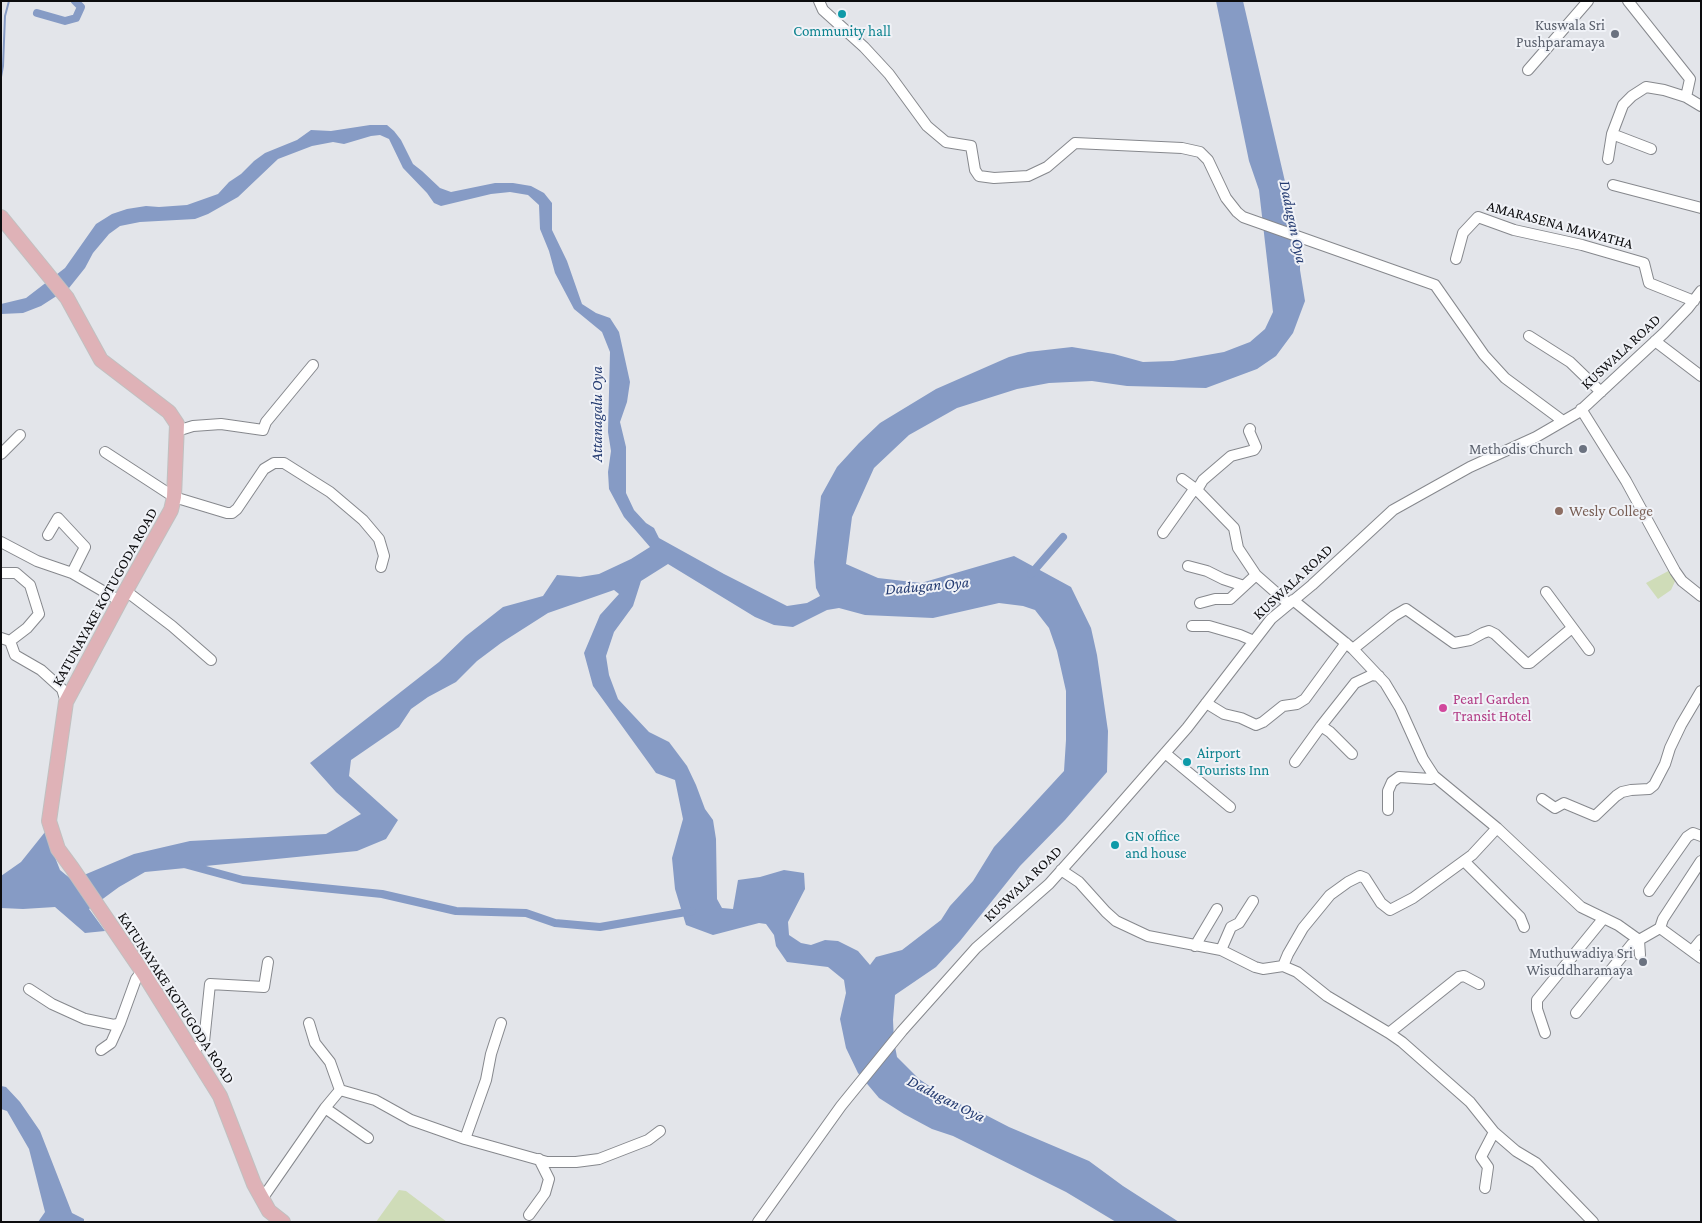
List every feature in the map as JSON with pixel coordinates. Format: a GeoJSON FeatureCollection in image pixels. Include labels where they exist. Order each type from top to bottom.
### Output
{"type":"FeatureCollection","features":[{"type":"Feature","properties":{"kind":"main road","name":"KATUNAYAKE KOTUGODA ROAD"},"geometry":{"type":"LineString","coordinates":[[1,217],[67,298],[101,360],[169,412],[177,424],[174,497],[171,510],[66,702],[49,821],[58,849],[142,971],[220,1096],[254,1184],[269,1211],[283,1222]]}},
{"type":"Feature","properties":{"kind":"street"},"geometry":{"type":"LineString","coordinates":[[819,1],[823,10],[864,47],[889,74],[927,126],[946,142],[971,146],[975,170],[979,176],[994,178],[1028,176],[1047,167],[1075,143],[1182,148],[1200,152],[1208,160],[1226,198],[1242,217],[1435,285],[1484,355],[1506,378],[1563,421]]}},
{"type":"Feature","properties":{"kind":"street"},"geometry":{"type":"LineString","coordinates":[[1528,70],[1588,1]]}},
{"type":"Feature","properties":{"kind":"street"},"geometry":{"type":"LineString","coordinates":[[1628,1],[1690,79],[1686,97]]}},
{"type":"Feature","properties":{"kind":"street"},"geometry":{"type":"LineString","coordinates":[[1608,159],[1612,134],[1623,105],[1632,96],[1646,87],[1686,97],[1701,106]]}},
{"type":"Feature","properties":{"kind":"street"},"geometry":{"type":"LineString","coordinates":[[1612,134],[1651,149]]}},
{"type":"Feature","properties":{"kind":"street"},"geometry":{"type":"LineString","coordinates":[[1613,185],[1701,208]]}},
{"type":"Feature","properties":{"kind":"street","name":"AMARASENA MAWATHA"},"geometry":{"type":"LineString","coordinates":[[1456,258],[1464,233],[1478,217],[1514,230],[1582,245],[1644,263],[1650,283],[1694,301]]}},
{"type":"Feature","properties":{"kind":"street","name":"KUSWALA ROAD"},"geometry":{"type":"LineString","coordinates":[[758,1222],[841,1106],[902,1030],[976,948],[1024,907],[1061,870],[1165,753],[1271,619],[1393,510],[1470,467],[1536,437],[1581,410],[1655,341],[1694,301],[1701,291]]}},
{"type":"Feature","properties":{"kind":"street"},"geometry":{"type":"LineString","coordinates":[[1529,336],[1570,362],[1601,392]]}},
{"type":"Feature","properties":{"kind":"street"},"geometry":{"type":"LineString","coordinates":[[1655,341],[1701,376]]}},
{"type":"Feature","properties":{"kind":"street"},"geometry":{"type":"LineString","coordinates":[[177,431],[193,426],[221,424],[263,430],[266,422],[313,365]]}},
{"type":"Feature","properties":{"kind":"street"},"geometry":{"type":"LineString","coordinates":[[1581,410],[1626,482],[1675,571],[1682,581],[1701,596]]}},
{"type":"Feature","properties":{"kind":"street"},"geometry":{"type":"LineString","coordinates":[[1163,533],[1203,480],[1231,456],[1254,450],[1256,447],[1249,431],[1250,429]]}},
{"type":"Feature","properties":{"kind":"street"},"geometry":{"type":"LineString","coordinates":[[1,454],[20,435]]}},
{"type":"Feature","properties":{"kind":"street"},"geometry":{"type":"LineString","coordinates":[[105,452],[174,497],[227,513],[232,513],[237,509],[264,469],[274,463],[284,463],[330,492],[363,520],[379,539],[384,556],[381,567]]}},
{"type":"Feature","properties":{"kind":"street"},"geometry":{"type":"LineString","coordinates":[[1182,480],[1196,489],[1234,528],[1238,548],[1256,575],[1349,646],[1385,682],[1400,708],[1423,759],[1434,776],[1497,828],[1581,907],[1618,925],[1639,940]]}},
{"type":"Feature","properties":{"kind":"street"},"geometry":{"type":"LineString","coordinates":[[48,535],[58,518],[85,547],[72,573]]}},
{"type":"Feature","properties":{"kind":"street"},"geometry":{"type":"LineString","coordinates":[[1,542],[38,561],[72,573],[123,596],[172,626],[211,660]]}},
{"type":"Feature","properties":{"kind":"street"},"geometry":{"type":"LineString","coordinates":[[1188,566],[1207,571],[1244,586]]}},
{"type":"Feature","properties":{"kind":"street"},"geometry":{"type":"LineString","coordinates":[[1,573],[16,573],[30,585],[39,614],[27,628],[5,639],[15,655],[41,670],[62,689],[66,702]]}},
{"type":"Feature","properties":{"kind":"street"},"geometry":{"type":"LineString","coordinates":[[1200,603],[1215,599],[1230,599],[1256,575]]}},
{"type":"Feature","properties":{"kind":"street"},"geometry":{"type":"LineString","coordinates":[[1546,592],[1589,650]]}},
{"type":"Feature","properties":{"kind":"street"},"geometry":{"type":"LineString","coordinates":[[1206,703],[1224,714],[1241,718],[1256,725],[1264,722],[1283,706],[1297,704],[1304,699],[1349,646],[1406,609],[1454,643],[1470,640],[1489,631],[1495,634],[1526,663],[1530,663],[1572,628]]}},
{"type":"Feature","properties":{"kind":"street"},"geometry":{"type":"LineString","coordinates":[[1192,626],[1209,626],[1240,634],[1254,641]]}},
{"type":"Feature","properties":{"kind":"street"},"geometry":{"type":"LineString","coordinates":[[1295,762],[1320,726],[1355,683],[1372,675],[1379,676]]}},
{"type":"Feature","properties":{"kind":"street"},"geometry":{"type":"LineString","coordinates":[[1542,799],[1555,808],[1564,803],[1596,816],[1622,792],[1649,789],[1654,785],[1665,764],[1677,732],[1701,691]]}},
{"type":"Feature","properties":{"kind":"street"},"geometry":{"type":"LineString","coordinates":[[1320,726],[1330,732],[1352,754]]}},
{"type":"Feature","properties":{"kind":"street"},"geometry":{"type":"LineString","coordinates":[[1165,753],[1230,807]]}},
{"type":"Feature","properties":{"kind":"street"},"geometry":{"type":"LineString","coordinates":[[1388,810],[1388,790],[1392,782],[1399,777],[1431,779],[1434,776]]}},
{"type":"Feature","properties":{"kind":"street"},"geometry":{"type":"LineString","coordinates":[[1283,966],[1303,928],[1330,895],[1348,882],[1360,876],[1365,878],[1382,903],[1390,910],[1413,898],[1464,862],[1497,828]]}},
{"type":"Feature","properties":{"kind":"street"},"geometry":{"type":"LineString","coordinates":[[1649,891],[1687,837],[1693,834],[1701,836]]}},
{"type":"Feature","properties":{"kind":"street"},"geometry":{"type":"LineString","coordinates":[[1576,1013],[1632,944],[1660,928],[1663,919],[1701,861]]}},
{"type":"Feature","properties":{"kind":"street"},"geometry":{"type":"LineString","coordinates":[[1464,862],[1520,917],[1524,927]]}},
{"type":"Feature","properties":{"kind":"street"},"geometry":{"type":"LineString","coordinates":[[1061,870],[1079,882],[1116,921],[1148,936],[1221,950],[1255,967],[1264,969],[1283,966],[1297,972],[1327,996],[1390,1033],[1470,1102],[1494,1132],[1516,1151],[1536,1163],[1593,1222]]}},
{"type":"Feature","properties":{"kind":"street"},"geometry":{"type":"LineString","coordinates":[[1221,950],[1231,927],[1239,923],[1253,901]]}},
{"type":"Feature","properties":{"kind":"street"},"geometry":{"type":"LineString","coordinates":[[1195,946],[1218,909]]}},
{"type":"Feature","properties":{"kind":"street"},"geometry":{"type":"LineString","coordinates":[[1545,1033],[1537,1009],[1537,1000],[1603,919]]}},
{"type":"Feature","properties":{"kind":"street"},"geometry":{"type":"LineString","coordinates":[[1660,928],[1701,958]]}},
{"type":"Feature","properties":{"kind":"street"},"geometry":{"type":"LineString","coordinates":[[1639,940],[1640,955]]}},
{"type":"Feature","properties":{"kind":"street"},"geometry":{"type":"LineString","coordinates":[[1692,951],[1701,940]]}},
{"type":"Feature","properties":{"kind":"street"},"geometry":{"type":"LineString","coordinates":[[192,1050],[204,1042],[210,984],[264,987],[268,962]]}},
{"type":"Feature","properties":{"kind":"street"},"geometry":{"type":"LineString","coordinates":[[101,1050],[111,1043],[136,979],[142,971]]}},
{"type":"Feature","properties":{"kind":"street"},"geometry":{"type":"LineString","coordinates":[[1390,1033],[1459,977],[1464,976],[1478,984]]}},
{"type":"Feature","properties":{"kind":"street"},"geometry":{"type":"LineString","coordinates":[[30,989],[52,1004],[85,1018],[114,1025],[120,1023]]}},
{"type":"Feature","properties":{"kind":"street"},"geometry":{"type":"LineString","coordinates":[[309,1023],[315,1043],[330,1062],[340,1090]]}},
{"type":"Feature","properties":{"kind":"street"},"geometry":{"type":"LineString","coordinates":[[465,1139],[486,1080],[491,1054],[501,1023]]}},
{"type":"Feature","properties":{"kind":"street"},"geometry":{"type":"LineString","coordinates":[[262,1199],[325,1108],[340,1090]]}},
{"type":"Feature","properties":{"kind":"street"},"geometry":{"type":"LineString","coordinates":[[340,1090],[375,1100],[411,1120],[465,1139],[547,1162],[599,1158],[648,1140],[660,1130]]}},
{"type":"Feature","properties":{"kind":"street"},"geometry":{"type":"LineString","coordinates":[[325,1108],[368,1138]]}},
{"type":"Feature","properties":{"kind":"street"},"geometry":{"type":"LineString","coordinates":[[1485,1188],[1488,1168],[1477,1158],[1494,1132]]}},
{"type":"Feature","properties":{"kind":"street"},"geometry":{"type":"LineString","coordinates":[[530,1215],[545,1193],[549,1179],[539,1159]]}},
{"type":"Feature","properties":{"kind":"green space"},"geometry":{"type":"Polygon","coordinates":[[[1672,569],[1677,577],[1671,590],[1658,599],[1646,583],[1672,569]]]}},
{"type":"Feature","properties":{"kind":"green space"},"geometry":{"type":"Polygon","coordinates":[[[399,1190],[406,1191],[447,1222],[376,1222],[399,1190]]]}},
{"type":"Feature","properties":{"kind":"water","name":"Dadugan Oya"},"geometry":{"type":"Polygon","coordinates":[[[1216,1],[1243,1],[1300,246],[1300,270],[1305,301],[1293,333],[1276,356],[1257,369],[1206,388],[1127,386],[1092,381],[1049,383],[1017,389],[957,408],[909,435],[874,468],[852,517],[846,564],[878,578],[921,583],[1014,556],[1071,587],[1091,628],[1097,655],[1108,731],[1107,772],[1065,820],[1020,866],[960,941],[936,967],[895,995],[894,1041],[897,1057],[919,1079],[938,1092],[971,1110],[978,1111],[1009,1127],[1089,1161],[1123,1186],[1179,1222],[1116,1222],[1066,1192],[904,1114],[879,1098],[858,1073],[846,1048],[840,1019],[846,993],[844,980],[828,967],[787,962],[776,946],[774,935],[766,924],[759,923],[713,935],[686,925],[675,889],[672,858],[683,819],[675,780],[656,773],[593,686],[584,653],[600,615],[619,594],[614,590],[548,613],[501,643],[477,661],[456,682],[428,697],[411,709],[399,727],[351,760],[349,776],[398,820],[386,839],[357,851],[145,872],[119,887],[89,909],[105,931],[85,933],[55,907],[1,908],[1,876],[21,862],[45,832],[60,870],[72,880],[134,854],[190,841],[326,834],[361,814],[336,792],[310,763],[439,662],[466,636],[503,607],[543,596],[557,575],[580,577],[599,574],[631,559],[650,547],[624,517],[609,489],[608,472],[611,451],[608,432],[610,352],[602,332],[574,309],[555,273],[540,229],[539,205],[528,195],[510,192],[491,194],[441,206],[434,203],[403,168],[389,139],[380,135],[344,144],[333,142],[312,146],[278,159],[238,197],[208,214],[195,219],[140,222],[120,226],[109,234],[93,253],[85,268],[69,288],[41,306],[23,313],[1,314],[1,304],[26,298],[65,268],[96,224],[112,214],[146,206],[187,205],[218,194],[229,182],[265,153],[297,140],[311,130],[331,131],[370,125],[387,125],[394,131],[401,140],[413,164],[440,188],[451,192],[495,183],[513,183],[531,186],[544,193],[552,203],[552,230],[567,261],[582,304],[596,313],[610,318],[619,332],[630,382],[627,402],[620,422],[626,447],[626,493],[634,510],[646,523],[654,528],[659,538],[787,606],[807,603],[820,596],[816,588],[814,562],[821,496],[837,467],[880,423],[936,389],[1009,357],[1028,352],[1072,347],[1114,354],[1143,362],[1173,361],[1224,352],[1250,342],[1265,329],[1273,312],[1259,190],[1249,161],[1216,1]],[[668,564],[641,581],[633,606],[614,632],[606,656],[609,675],[618,699],[649,732],[669,742],[687,766],[705,809],[713,820],[716,839],[717,899],[722,908],[733,909],[738,880],[760,877],[784,870],[804,873],[805,889],[788,922],[789,935],[801,943],[811,945],[825,940],[838,941],[858,951],[870,965],[876,957],[902,950],[941,920],[950,906],[973,881],[994,847],[1064,771],[1066,691],[1057,651],[1049,628],[1035,610],[1023,606],[999,603],[933,618],[865,615],[839,608],[827,610],[793,627],[774,625],[755,617],[668,564]]]}},
{"type":"Feature","properties":{"kind":"water"},"geometry":{"type":"Polygon","coordinates":[[[1,1086],[6,1087],[20,1102],[40,1131],[72,1213],[84,1219],[84,1222],[38,1222],[45,1212],[29,1149],[7,1111],[1,1109],[1,1086]]]}},
{"type":"Feature","properties":{"kind":"waterway"},"geometry":{"type":"LineString","coordinates":[[1,77],[5,16],[9,1]]}},
{"type":"Feature","properties":{"kind":"waterway"},"geometry":{"type":"LineString","coordinates":[[37,13],[65,21],[76,18],[81,7],[75,1]]}},
{"type":"Feature","properties":{"kind":"waterway"},"geometry":{"type":"LineString","coordinates":[[1031,574],[1063,537]]}},
{"type":"Feature","properties":{"kind":"waterway"},"geometry":{"type":"LineString","coordinates":[[184,864],[243,880],[382,894],[456,911],[526,913],[555,923],[600,927],[692,911]]}},
{"type":"Feature","properties":{"kind":"place","name":"Community hall"},"geometry":{"type":"Point","coordinates":[842,14]}},
{"type":"Feature","properties":{"kind":"place","name":"Kuswala Sri Pushparamaya"},"geometry":{"type":"Point","coordinates":[1615,34]}},
{"type":"Feature","properties":{"kind":"place","name":"Methodis Church"},"geometry":{"type":"Point","coordinates":[1583,449]}},
{"type":"Feature","properties":{"kind":"place","name":"Wesly College"},"geometry":{"type":"Point","coordinates":[1559,511]}},
{"type":"Feature","properties":{"kind":"place","name":"Pearl Garden Transit Hotel"},"geometry":{"type":"Point","coordinates":[1443,708]}},
{"type":"Feature","properties":{"kind":"place","name":"Airport Tourists Inn"},"geometry":{"type":"Point","coordinates":[1187,762]}},
{"type":"Feature","properties":{"kind":"place","name":"GN office and house"},"geometry":{"type":"Point","coordinates":[1115,845]}},
{"type":"Feature","properties":{"kind":"place","name":"Muthuwadiya Sri Wisuddharamaya"},"geometry":{"type":"Point","coordinates":[1643,962]}},
{"type":"Feature","properties":{"kind":"water label","name":"Attanagalu Oya"},"geometry":{"type":"Point","coordinates":[597,414]}}]}
